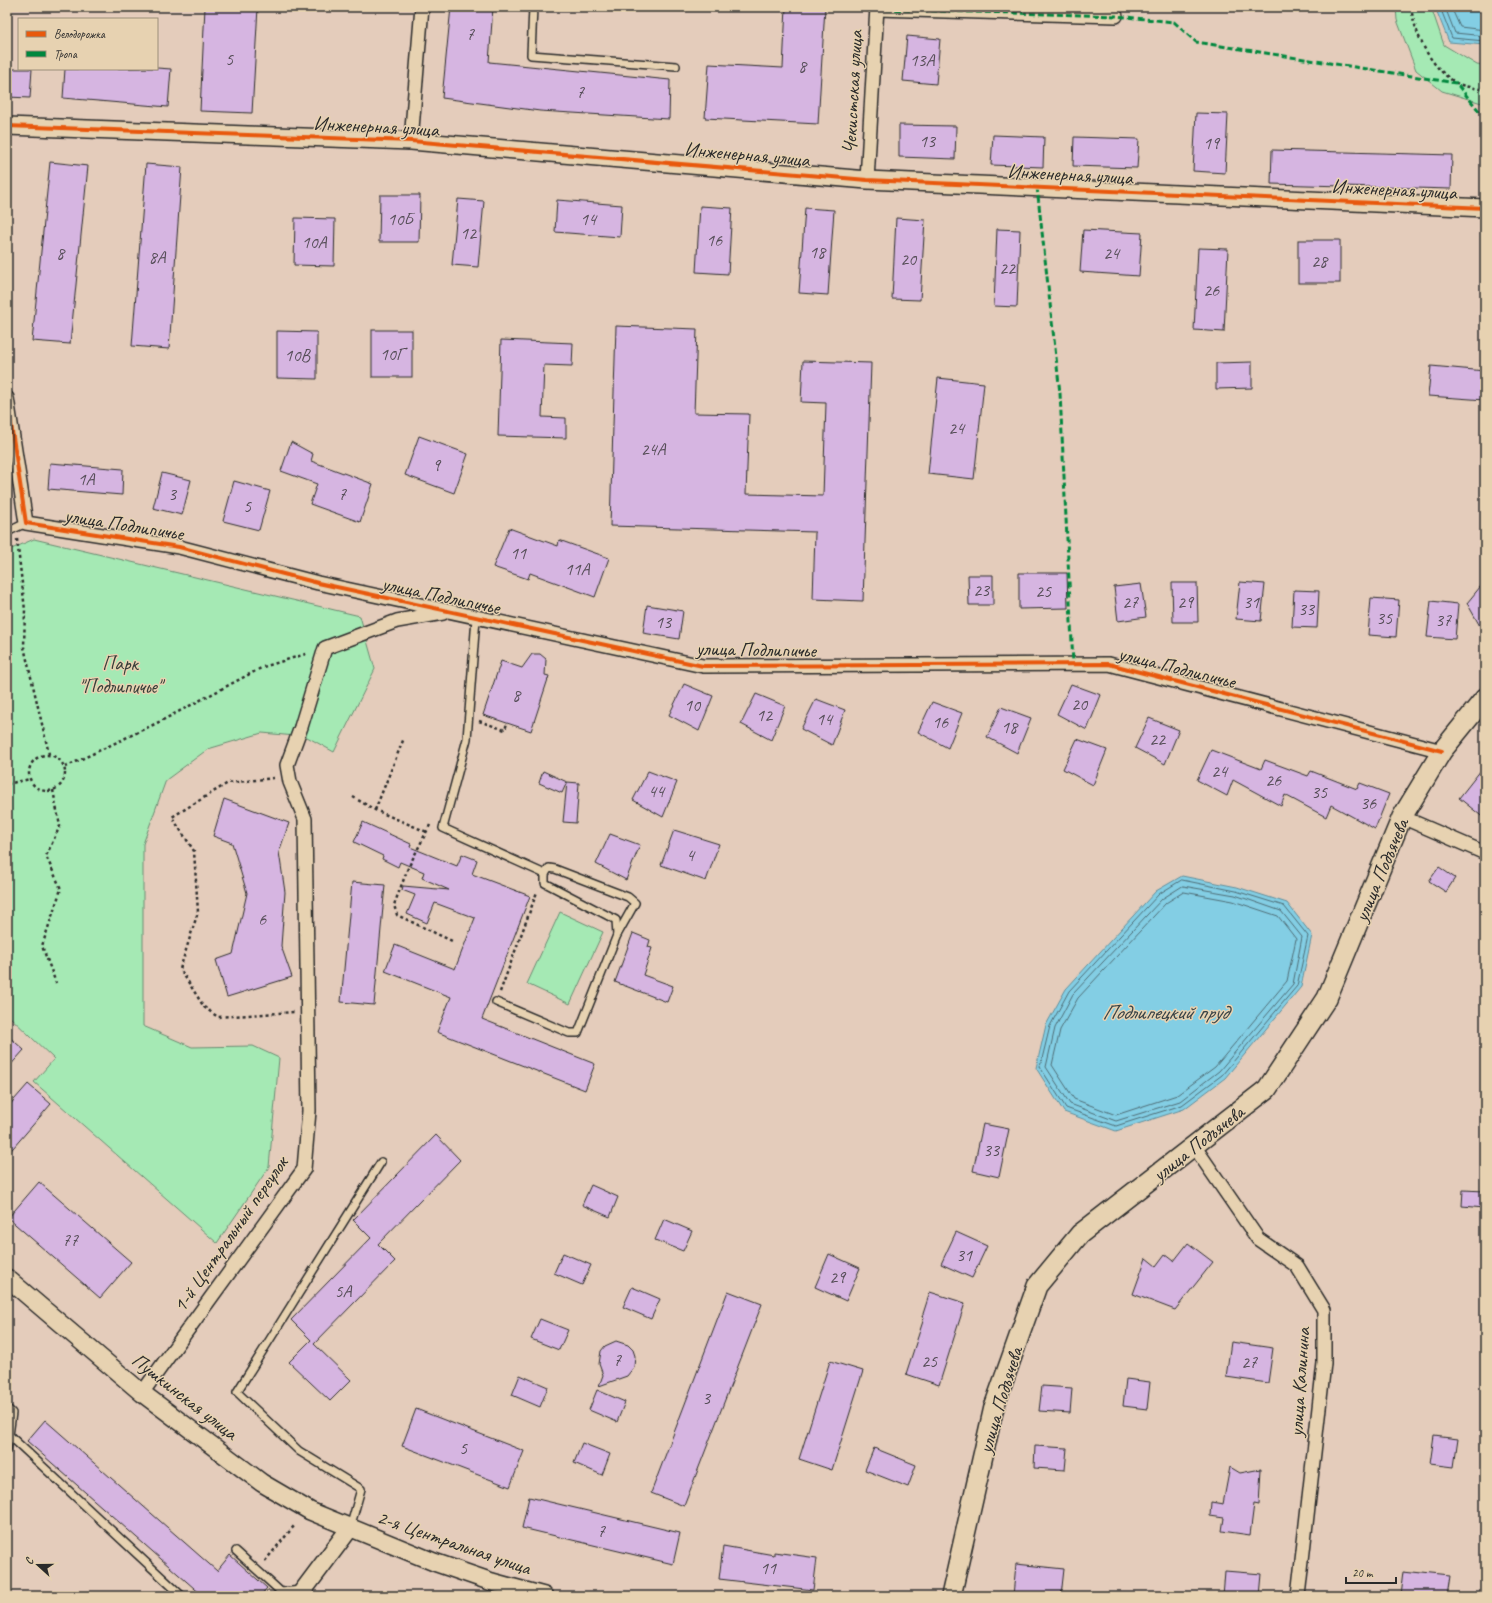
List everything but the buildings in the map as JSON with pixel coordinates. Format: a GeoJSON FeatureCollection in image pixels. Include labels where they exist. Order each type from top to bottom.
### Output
{"type":"FeatureCollection","features":[{"type":"Feature","properties":{"kind":"main road","name":"улица Подъячева"},"geometry":{"type":"LineString","coordinates":[[951,1596],[994,1407],[1037,1286],[1080,1234],[1268,1089],[1327,998],[1402,817],[1442,751],[1485,698]]}},
{"type":"Feature","properties":{"kind":"street"},"geometry":{"type":"LineString","coordinates":[[411,141],[422,7]]}},
{"type":"Feature","properties":{"kind":"street"},"geometry":{"type":"LineString","coordinates":[[877,8],[1116,16]]}},
{"type":"Feature","properties":{"kind":"street","name":"Чекистская улица"},"geometry":{"type":"LineString","coordinates":[[867,180],[877,8]]}},
{"type":"Feature","properties":{"kind":"street","name":"Инженерная улица"},"geometry":{"type":"LineString","coordinates":[[7,126],[411,141],[867,180],[1485,208]]}},
{"type":"Feature","properties":{"kind":"street"},"geometry":{"type":"LineString","coordinates":[[7,398],[21,526]]}},
{"type":"Feature","properties":{"kind":"street","name":"улица Подлипичье"},"geometry":{"type":"LineString","coordinates":[[21,526],[179,547],[318,583],[703,666],[1109,664],[1442,751]]}},
{"type":"Feature","properties":{"kind":"street"},"geometry":{"type":"LineString","coordinates":[[325,648],[397,621],[450,612]]}},
{"type":"Feature","properties":{"kind":"street","name":"1-й Центральный переулок"},"geometry":{"type":"LineString","coordinates":[[142,1393],[304,1169],[309,1111],[305,819],[290,782],[287,765],[301,727],[325,648]]}},
{"type":"Feature","properties":{"kind":"street"},"geometry":{"type":"LineString","coordinates":[[1402,817],[1485,853]]}},
{"type":"Feature","properties":{"kind":"street","name":"улица Калинина"},"geometry":{"type":"LineString","coordinates":[[1194,1146],[1258,1239],[1297,1266],[1324,1310],[1324,1363],[1298,1596]]}},
{"type":"Feature","properties":{"kind":"street","name":"Пушкинская улица"},"geometry":{"type":"LineString","coordinates":[[7,1278],[142,1393],[262,1483],[310,1511],[350,1528]]}},
{"type":"Feature","properties":{"kind":"street"},"geometry":{"type":"LineString","coordinates":[[301,1593],[350,1528]]}},
{"type":"Feature","properties":{"kind":"street","name":"2-я Центральная улица"},"geometry":{"type":"LineString","coordinates":[[350,1528],[434,1562],[492,1582],[544,1596]]}},
{"type":"Feature","properties":{"kind":"lane"},"geometry":{"type":"LineString","coordinates":[[533,7],[531,55],[676,66]]}},
{"type":"Feature","properties":{"kind":"lane"},"geometry":{"type":"LineString","coordinates":[[7,532],[21,526]]}},
{"type":"Feature","properties":{"kind":"lane"},"geometry":{"type":"LineString","coordinates":[[476,618],[466,744],[443,828],[542,873],[545,883],[616,920],[617,936]]}},
{"type":"Feature","properties":{"kind":"lane"},"geometry":{"type":"LineString","coordinates":[[496,1002],[569,1033],[578,1033],[617,936],[635,903],[628,897],[555,869],[549,868],[542,873]]}},
{"type":"Feature","properties":{"kind":"lane"},"geometry":{"type":"LineString","coordinates":[[350,1528],[361,1489],[299,1451],[237,1392],[381,1162]]}},
{"type":"Feature","properties":{"kind":"lane"},"geometry":{"type":"LineString","coordinates":[[7,1408],[12,1413],[7,1450]]}},
{"type":"Feature","properties":{"kind":"lane"},"geometry":{"type":"LineString","coordinates":[[9,1435],[182,1596]]}},
{"type":"Feature","properties":{"kind":"lane"},"geometry":{"type":"LineString","coordinates":[[236,1551],[280,1594],[301,1593]]}},
{"type":"Feature","properties":{"kind":"path"},"geometry":{"type":"LineString","coordinates":[[1411,7],[1422,44],[1436,67],[1456,83],[1485,90]]}},
{"type":"Feature","properties":{"kind":"path"},"geometry":{"type":"LineString","coordinates":[[21,526],[25,610],[24,647],[49,754]]}},
{"type":"Feature","properties":{"kind":"path"},"geometry":{"type":"LineString","coordinates":[[65,767],[159,722],[263,667],[325,648]]}},
{"type":"Feature","properties":{"kind":"path"},"geometry":{"type":"LineString","coordinates":[[469,717],[505,730],[507,723]]}},
{"type":"Feature","properties":{"kind":"path"},"geometry":{"type":"LineString","coordinates":[[375,810],[404,738]]}},
{"type":"Feature","properties":{"kind":"path"},"geometry":{"type":"LineString","coordinates":[[49,754],[56,756],[65,767],[64,781],[53,790],[46,791],[39,789],[33,785],[30,779],[29,771],[35,759],[41,755],[49,754]]}},
{"type":"Feature","properties":{"kind":"path"},"geometry":{"type":"LineString","coordinates":[[279,778],[228,784],[172,817],[194,851],[198,912],[180,969],[204,1007],[218,1017],[307,1011]]}},
{"type":"Feature","properties":{"kind":"path"},"geometry":{"type":"LineString","coordinates":[[7,784],[30,779]]}},
{"type":"Feature","properties":{"kind":"path"},"geometry":{"type":"LineString","coordinates":[[53,790],[60,826],[46,856],[60,889],[42,946],[56,983]]}},
{"type":"Feature","properties":{"kind":"path"},"geometry":{"type":"LineString","coordinates":[[353,797],[375,810],[427,832]]}},
{"type":"Feature","properties":{"kind":"path"},"geometry":{"type":"LineString","coordinates":[[432,822],[408,868],[394,906],[397,915],[454,942]]}},
{"type":"Feature","properties":{"kind":"path"},"geometry":{"type":"LineString","coordinates":[[496,1002],[537,892],[542,873]]}},
{"type":"Feature","properties":{"kind":"path"},"geometry":{"type":"LineString","coordinates":[[257,1570],[294,1526]]}},
{"type":"Feature","properties":{"kind":"green space"},"geometry":{"type":"Polygon","coordinates":[[[1396,7],[1431,7],[1444,45],[1477,65],[1485,66],[1485,104],[1442,91],[1416,70],[1397,20],[1396,7]]]}},
{"type":"Feature","properties":{"kind":"green space","name":"Парк \"Подлипичье\""},"geometry":{"type":"Polygon","coordinates":[[[34,539],[360,616],[375,669],[334,752],[307,737],[262,733],[208,749],[166,780],[143,844],[143,1026],[192,1047],[253,1046],[279,1058],[269,1167],[217,1243],[34,1082],[54,1059],[7,1014],[7,551],[34,539]]]}},
{"type":"Feature","properties":{"kind":"green space"},"geometry":{"type":"Polygon","coordinates":[[[560,912],[603,932],[570,1004],[527,984],[560,912]]]}},
{"type":"Feature","properties":{"kind":"water"},"geometry":{"type":"Polygon","coordinates":[[[1435,7],[1485,7],[1485,45],[1449,42],[1435,7]]]}},
{"type":"Feature","properties":{"kind":"water","name":"Подлипецкий пруд"},"geometry":{"type":"Polygon","coordinates":[[[1182,876],[1237,887],[1287,903],[1312,935],[1301,987],[1225,1078],[1184,1109],[1116,1131],[1064,1112],[1036,1068],[1046,1025],[1066,989],[1156,891],[1182,876]]]}},
{"type":"Feature","properties":{"kind":"marked path"},"geometry":{"type":"LineString","coordinates":[[877,9],[1116,16],[1174,22],[1196,42],[1456,83],[1485,118]]}},
{"type":"Feature","properties":{"kind":"marked path"},"geometry":{"type":"LineString","coordinates":[[1037,187],[1060,393],[1073,664]]}},
{"type":"Feature","properties":{"kind":"cycle path"},"geometry":{"type":"LineString","coordinates":[[7,126],[411,141],[867,180],[1485,208]]}},
{"type":"Feature","properties":{"kind":"cycle path"},"geometry":{"type":"LineString","coordinates":[[7,398],[26,523],[179,547],[318,583],[703,666],[1109,664],[1442,751]]}}]}
